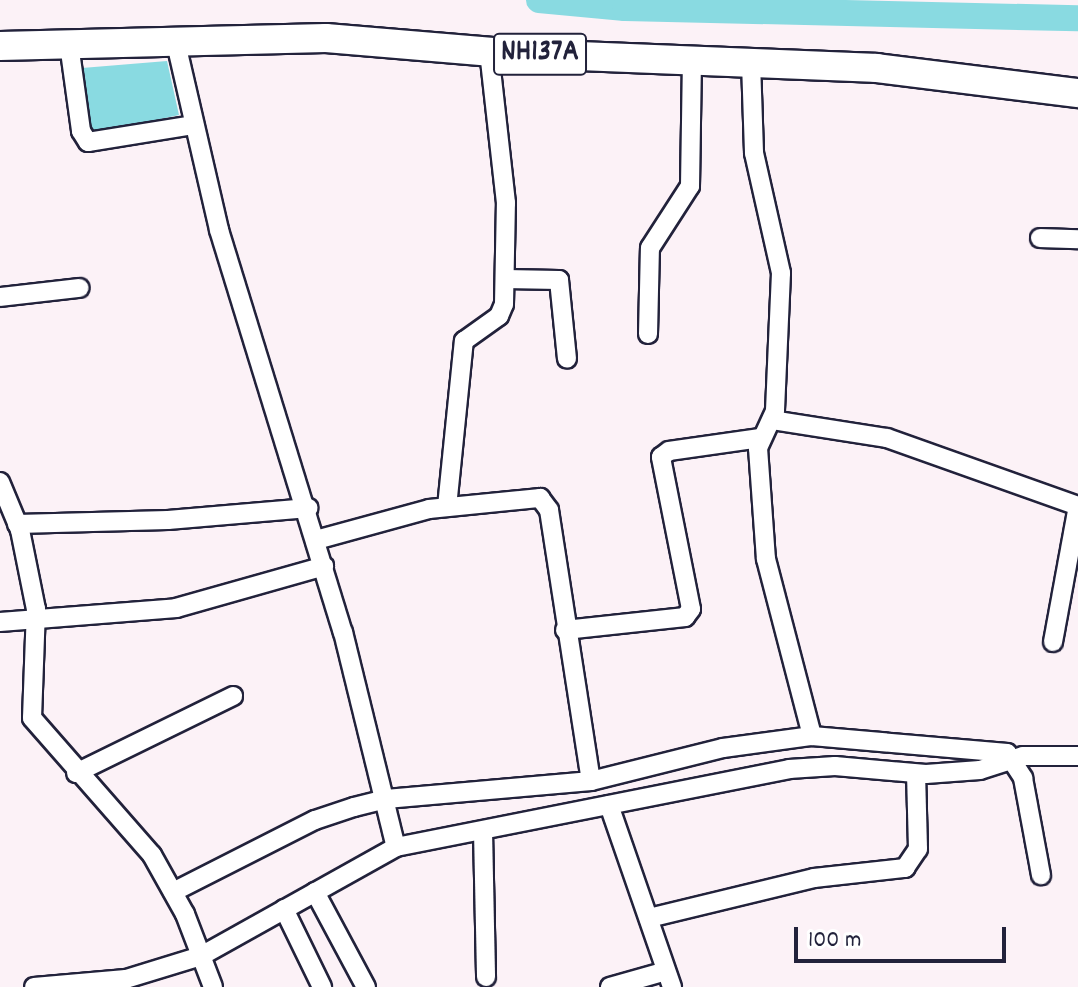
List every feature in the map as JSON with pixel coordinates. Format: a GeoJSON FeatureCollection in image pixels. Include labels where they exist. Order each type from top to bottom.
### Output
{"type":"FeatureCollection","features":[{"type":"Feature","properties":{"kind":"highway","name":"NH137A"},"geometry":{"type":"LineString","coordinates":[[0,46],[175,39],[326,38],[489,51],[930,72],[1078,93]]}},
{"type":"Feature","properties":{"kind":"street"},"geometry":{"type":"LineString","coordinates":[[175,39],[193,125],[234,280],[308,508],[396,847]]}},
{"type":"Feature","properties":{"kind":"street"},"geometry":{"type":"LineString","coordinates":[[69,44],[81,131],[88,142],[193,125]]}},
{"type":"Feature","properties":{"kind":"street"},"geometry":{"type":"LineString","coordinates":[[447,507],[464,341],[501,313],[505,279],[506,203],[489,51]]}},
{"type":"Feature","properties":{"kind":"street"},"geometry":{"type":"LineString","coordinates":[[648,334],[650,248],[690,186],[692,60]]}},
{"type":"Feature","properties":{"kind":"street"},"geometry":{"type":"LineString","coordinates":[[751,62],[754,153],[781,260],[772,420],[760,438],[767,569],[812,736]]}},
{"type":"Feature","properties":{"kind":"street"},"geometry":{"type":"LineString","coordinates":[[1040,238],[1078,239]]}},
{"type":"Feature","properties":{"kind":"street"},"geometry":{"type":"LineString","coordinates":[[505,279],[559,280],[567,359]]}},
{"type":"Feature","properties":{"kind":"street"},"geometry":{"type":"LineString","coordinates":[[0,297],[79,288]]}},
{"type":"Feature","properties":{"kind":"street"},"geometry":{"type":"LineString","coordinates":[[772,420],[887,438],[1078,506],[1053,642]]}},
{"type":"Feature","properties":{"kind":"street"},"geometry":{"type":"LineString","coordinates":[[565,630],[678,620],[689,613],[661,457],[669,451],[760,438]]}},
{"type":"Feature","properties":{"kind":"street"},"geometry":{"type":"LineString","coordinates":[[0,482],[17,524],[35,619],[32,718],[76,773],[129,827],[173,892],[185,914],[213,987]]}},
{"type":"Feature","properties":{"kind":"street"},"geometry":{"type":"LineString","coordinates":[[316,540],[447,507],[534,496],[545,503],[591,781]]}},
{"type":"Feature","properties":{"kind":"street"},"geometry":{"type":"LineString","coordinates":[[17,524],[168,520],[308,508]]}},
{"type":"Feature","properties":{"kind":"street"},"geometry":{"type":"LineString","coordinates":[[0,622],[184,607],[324,566]]}},
{"type":"Feature","properties":{"kind":"street"},"geometry":{"type":"LineString","coordinates":[[76,773],[233,696]]}},
{"type":"Feature","properties":{"kind":"street"},"geometry":{"type":"LineString","coordinates":[[173,892],[315,820],[389,814],[591,781],[723,748],[812,736],[975,749],[1014,759]]}},
{"type":"Feature","properties":{"kind":"street"},"geometry":{"type":"LineString","coordinates":[[34,987],[126,979],[201,956],[396,847],[789,769],[848,766],[916,775],[980,770],[1014,759],[1078,756]]}},
{"type":"Feature","properties":{"kind":"street"},"geometry":{"type":"LineString","coordinates":[[1014,759],[1028,799],[1041,875]]}},
{"type":"Feature","properties":{"kind":"street"},"geometry":{"type":"LineString","coordinates":[[649,918],[814,878],[905,868],[918,849],[916,775]]}},
{"type":"Feature","properties":{"kind":"street"},"geometry":{"type":"LineString","coordinates":[[609,805],[669,979],[610,987]]}},
{"type":"Feature","properties":{"kind":"street"},"geometry":{"type":"LineString","coordinates":[[483,831],[486,977]]}},
{"type":"Feature","properties":{"kind":"street"},"geometry":{"type":"LineString","coordinates":[[315,892],[366,987]]}},
{"type":"Feature","properties":{"kind":"street"},"geometry":{"type":"LineString","coordinates":[[284,909],[322,987]]}},
{"type":"Feature","properties":{"kind":"water"},"geometry":{"type":"Polygon","coordinates":[[[167,61],[179,115],[89,135],[82,68],[167,61]]]}},
{"type":"Feature","properties":{"kind":"waterway"},"geometry":{"type":"LineString","coordinates":[[539,0],[625,8],[1078,18]]}}]}
